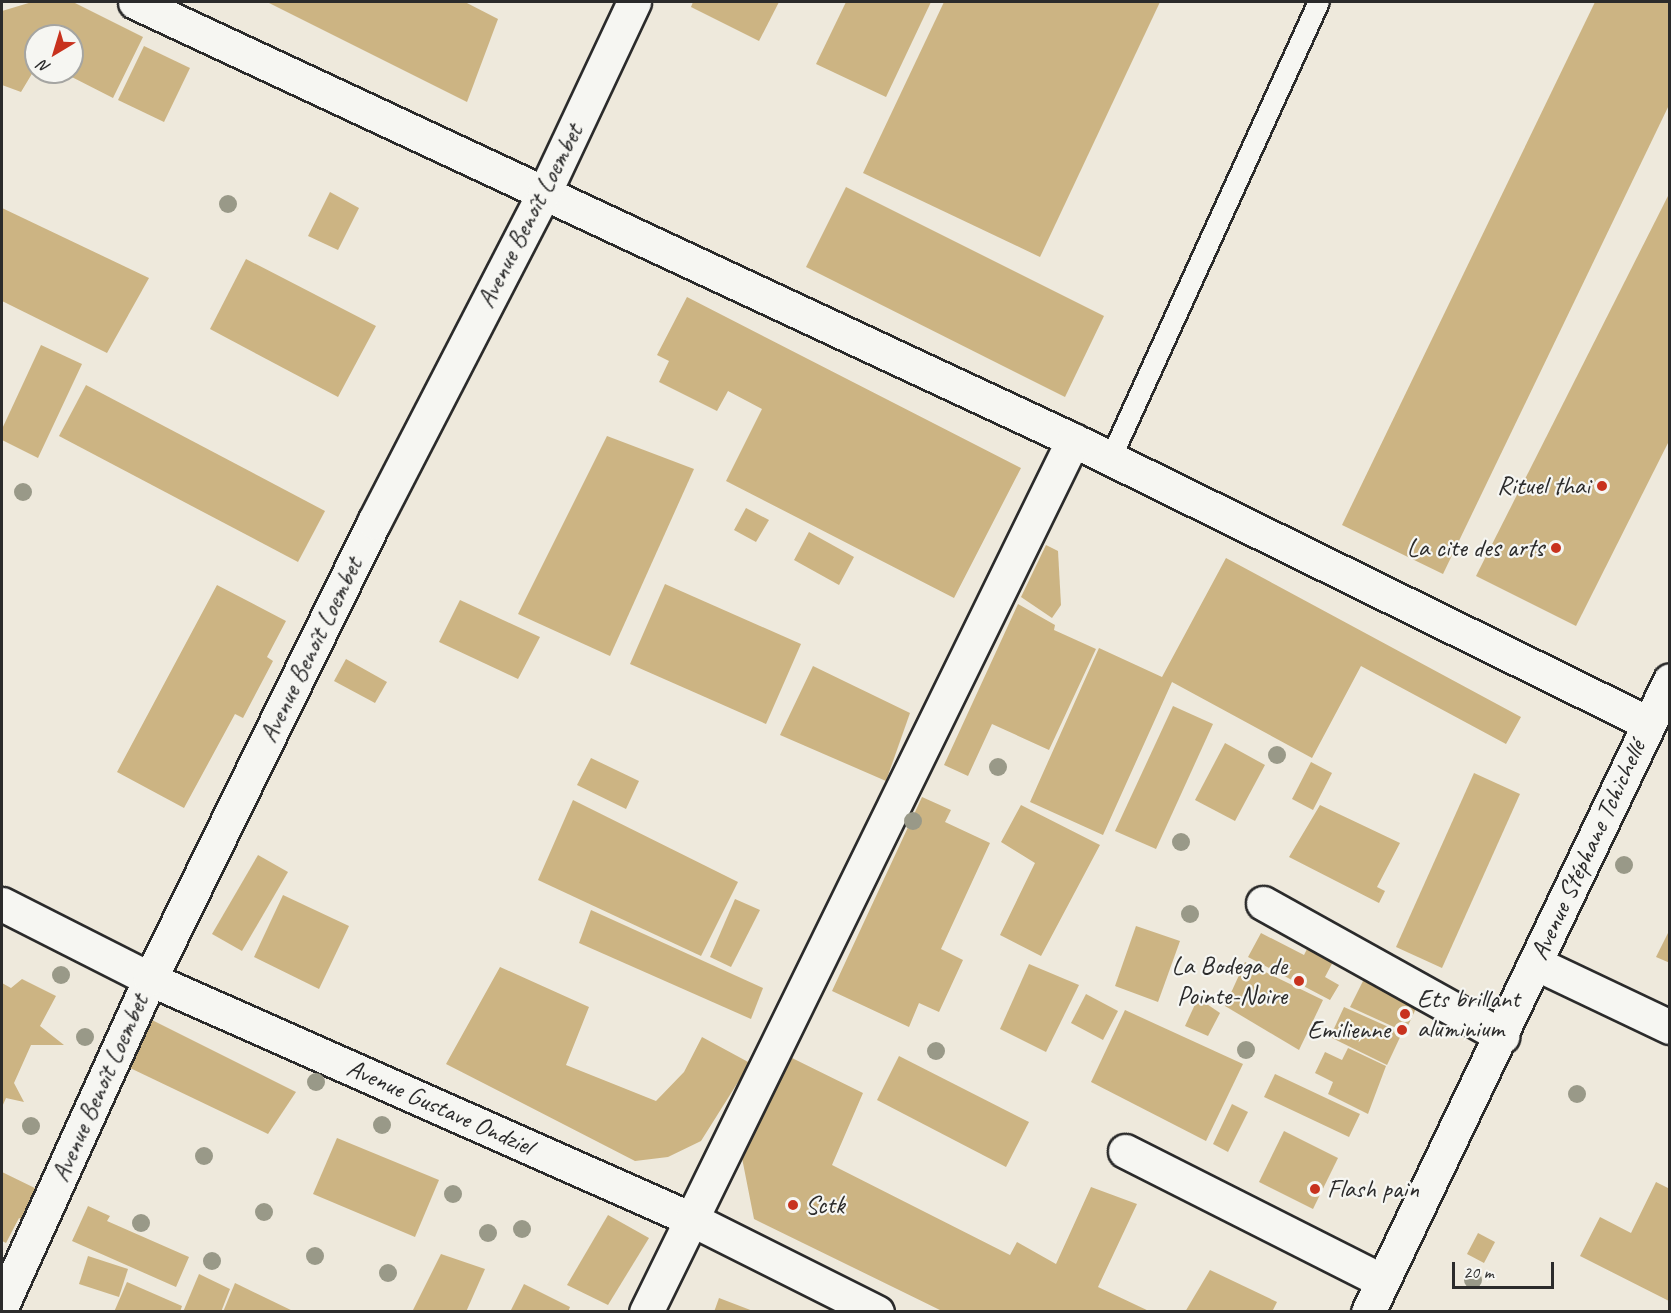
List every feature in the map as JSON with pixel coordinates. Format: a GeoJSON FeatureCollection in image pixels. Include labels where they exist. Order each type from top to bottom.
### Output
{"type":"FeatureCollection","features":[{"type":"Feature","properties":{"kind":"main road"},"geometry":{"type":"LineString","coordinates":[[135,2],[545,191],[1073,440],[1648,723]]}},
{"type":"Feature","properties":{"kind":"main road","name":"Avenue Benoît Loembet"},"geometry":{"type":"LineString","coordinates":[[2,1305],[150,979],[374,522],[545,191],[634,2]]}},
{"type":"Feature","properties":{"kind":"main road"},"geometry":{"type":"LineString","coordinates":[[646,1311],[1073,440]]}},
{"type":"Feature","properties":{"kind":"main road","name":"Avenue Stéphane Tchichellé"},"geometry":{"type":"LineString","coordinates":[[1368,1311],[1502,1036],[1670,680]]}},
{"type":"Feature","properties":{"kind":"main road"},"geometry":{"type":"LineString","coordinates":[[1263,903],[1502,1036]]}},
{"type":"Feature","properties":{"kind":"main road","name":"Avenue Gustave Ondziel"},"geometry":{"type":"LineString","coordinates":[[2,904],[150,979],[692,1219],[877,1311]]}},
{"type":"Feature","properties":{"kind":"main road"},"geometry":{"type":"LineString","coordinates":[[1535,963],[1670,1027]]}},
{"type":"Feature","properties":{"kind":"main road"},"geometry":{"type":"LineString","coordinates":[[1125,1151],[1382,1281]]}},
{"type":"Feature","properties":{"kind":"lane"},"geometry":{"type":"LineString","coordinates":[[1111,459],[1319,2]]}},
{"type":"Feature","properties":{"kind":"building"},"geometry":{"type":"Polygon","coordinates":[[[32,2],[73,2],[143,37],[113,98],[84,83],[84,24],[24,24],[26,84],[21,92],[2,85],[2,11],[32,2]]]}},
{"type":"Feature","properties":{"kind":"building"},"geometry":{"type":"Polygon","coordinates":[[[267,2],[465,2],[498,19],[467,102],[267,2]]]}},
{"type":"Feature","properties":{"kind":"building"},"geometry":{"type":"Polygon","coordinates":[[[693,2],[779,2],[759,41],[691,7],[693,2]]]}},
{"type":"Feature","properties":{"kind":"building"},"geometry":{"type":"Polygon","coordinates":[[[846,2],[931,2],[886,97],[816,64],[846,2]]]}},
{"type":"Feature","properties":{"kind":"building"},"geometry":{"type":"Polygon","coordinates":[[[944,2],[1160,2],[1040,257],[863,173],[944,2]]]}},
{"type":"Feature","properties":{"kind":"building"},"geometry":{"type":"Polygon","coordinates":[[[1595,2],[1670,2],[1670,103],[1443,574],[1342,525],[1595,2]]]}},
{"type":"Feature","properties":{"kind":"building"},"geometry":{"type":"Polygon","coordinates":[[[144,46],[190,68],[164,122],[118,100],[144,46]]]}},
{"type":"Feature","properties":{"kind":"building"},"geometry":{"type":"Polygon","coordinates":[[[846,187],[1104,316],[1065,397],[806,267],[846,187]]]}},
{"type":"Feature","properties":{"kind":"building"},"geometry":{"type":"Polygon","coordinates":[[[330,192],[359,208],[338,250],[308,236],[330,192]]]}},
{"type":"Feature","properties":{"kind":"building"},"geometry":{"type":"Polygon","coordinates":[[[1670,192],[1670,439],[1576,626],[1476,576],[1670,192]]]}},
{"type":"Feature","properties":{"kind":"building"},"geometry":{"type":"Polygon","coordinates":[[[2,208],[149,278],[107,353],[2,301],[2,208]]]}},
{"type":"Feature","properties":{"kind":"building"},"geometry":{"type":"Polygon","coordinates":[[[246,259],[376,326],[338,397],[210,329],[246,259]]]}},
{"type":"Feature","properties":{"kind":"building"},"geometry":{"type":"Polygon","coordinates":[[[687,297],[1021,468],[954,598],[726,481],[762,409],[728,391],[717,411],[659,382],[669,361],[657,355],[687,297]]]}},
{"type":"Feature","properties":{"kind":"building"},"geometry":{"type":"Polygon","coordinates":[[[41,345],[82,364],[38,458],[2,440],[2,429],[41,345]]]}},
{"type":"Feature","properties":{"kind":"building"},"geometry":{"type":"Polygon","coordinates":[[[86,385],[325,511],[298,562],[59,436],[86,385]]]}},
{"type":"Feature","properties":{"kind":"building"},"geometry":{"type":"Polygon","coordinates":[[[607,436],[694,469],[610,656],[518,614],[607,436]]]}},
{"type":"Feature","properties":{"kind":"building"},"geometry":{"type":"Polygon","coordinates":[[[746,508],[769,520],[756,542],[734,530],[746,508]]]}},
{"type":"Feature","properties":{"kind":"building"},"geometry":{"type":"Polygon","coordinates":[[[809,532],[854,557],[839,585],[794,560],[809,532]]]}},
{"type":"Feature","properties":{"kind":"building"},"geometry":{"type":"Polygon","coordinates":[[[1046,545],[1058,551],[1061,605],[1052,618],[1021,597],[1046,545]]]}},
{"type":"Feature","properties":{"kind":"building"},"geometry":{"type":"Polygon","coordinates":[[[1226,558],[1521,717],[1506,744],[1361,666],[1312,758],[1172,682],[1103,835],[1030,802],[1099,648],[1162,677],[1226,558]]]}},
{"type":"Feature","properties":{"kind":"building"},"geometry":{"type":"Polygon","coordinates":[[[665,584],[801,644],[766,724],[630,664],[665,584]]]}},
{"type":"Feature","properties":{"kind":"building"},"geometry":{"type":"Polygon","coordinates":[[[217,585],[286,621],[267,657],[273,661],[243,718],[235,714],[184,808],[117,772],[217,585]]]}},
{"type":"Feature","properties":{"kind":"building"},"geometry":{"type":"Polygon","coordinates":[[[460,600],[540,637],[518,679],[439,642],[460,600]]]}},
{"type":"Feature","properties":{"kind":"building"},"geometry":{"type":"Polygon","coordinates":[[[1018,604],[1055,625],[1054,630],[1096,649],[1049,750],[992,724],[968,776],[944,765],[1018,604]]]}},
{"type":"Feature","properties":{"kind":"building"},"geometry":{"type":"Polygon","coordinates":[[[346,659],[387,682],[375,703],[334,681],[346,659]]]}},
{"type":"Feature","properties":{"kind":"building"},"geometry":{"type":"Polygon","coordinates":[[[813,666],[910,713],[886,781],[780,735],[813,666]]]}},
{"type":"Feature","properties":{"kind":"building"},"geometry":{"type":"Polygon","coordinates":[[[1173,706],[1213,724],[1156,849],[1115,831],[1173,706]]]}},
{"type":"Feature","properties":{"kind":"building"},"geometry":{"type":"Polygon","coordinates":[[[1225,743],[1265,765],[1235,821],[1195,800],[1225,743]]]}},
{"type":"Feature","properties":{"kind":"building"},"geometry":{"type":"Polygon","coordinates":[[[591,758],[639,781],[626,809],[577,785],[591,758]]]}},
{"type":"Feature","properties":{"kind":"building"},"geometry":{"type":"Polygon","coordinates":[[[1311,762],[1332,773],[1313,810],[1292,799],[1311,762]]]}},
{"type":"Feature","properties":{"kind":"building"},"geometry":{"type":"Polygon","coordinates":[[[1474,773],[1520,794],[1442,968],[1396,947],[1474,773]]]}},
{"type":"Feature","properties":{"kind":"building"},"geometry":{"type":"Polygon","coordinates":[[[922,797],[951,810],[945,822],[990,843],[941,949],[963,960],[939,1012],[919,1003],[909,1027],[832,991],[922,797]]]}},
{"type":"Feature","properties":{"kind":"building"},"geometry":{"type":"Polygon","coordinates":[[[573,800],[738,882],[701,956],[538,880],[573,800]]]}},
{"type":"Feature","properties":{"kind":"building"},"geometry":{"type":"Polygon","coordinates":[[[1021,805],[1100,845],[1041,956],[1000,935],[1035,863],[1001,842],[1021,805]]]}},
{"type":"Feature","properties":{"kind":"building"},"geometry":{"type":"Polygon","coordinates":[[[1320,805],[1400,843],[1377,887],[1385,891],[1379,903],[1289,857],[1320,805]]]}},
{"type":"Feature","properties":{"kind":"building"},"geometry":{"type":"Polygon","coordinates":[[[258,855],[288,872],[242,951],[212,934],[258,855]]]}},
{"type":"Feature","properties":{"kind":"building"},"geometry":{"type":"Polygon","coordinates":[[[283,895],[349,926],[319,989],[254,957],[283,895]]]}},
{"type":"Feature","properties":{"kind":"building"},"geometry":{"type":"Polygon","coordinates":[[[735,899],[760,910],[731,967],[710,957],[735,899]]]}},
{"type":"Feature","properties":{"kind":"building"},"geometry":{"type":"Polygon","coordinates":[[[591,910],[763,988],[751,1019],[579,943],[591,910]]]}},
{"type":"Feature","properties":{"kind":"building"},"geometry":{"type":"Polygon","coordinates":[[[1136,926],[1180,941],[1158,1002],[1115,986],[1136,926]]]}},
{"type":"Feature","properties":{"kind":"building"},"geometry":{"type":"Polygon","coordinates":[[[1670,929],[1670,963],[1656,957],[1670,929]]]}},
{"type":"Feature","properties":{"kind":"building"},"geometry":{"type":"Polygon","coordinates":[[[1261,933],[1304,955],[1310,943],[1336,956],[1325,977],[1339,985],[1330,1000],[1248,957],[1261,933]]]}},
{"type":"Feature","properties":{"kind":"building"},"geometry":{"type":"Polygon","coordinates":[[[1245,962],[1323,1000],[1299,1050],[1225,1006],[1245,962]]]}},
{"type":"Feature","properties":{"kind":"building"},"geometry":{"type":"Polygon","coordinates":[[[1029,964],[1079,985],[1046,1052],[1000,1029],[1029,964]]]}},
{"type":"Feature","properties":{"kind":"building"},"geometry":{"type":"Polygon","coordinates":[[[500,967],[589,1007],[566,1065],[656,1101],[684,1072],[702,1037],[750,1063],[701,1141],[668,1157],[635,1161],[446,1064],[500,967]]]}},
{"type":"Feature","properties":{"kind":"building"},"geometry":{"type":"Polygon","coordinates":[[[1365,977],[1419,1002],[1405,1032],[1350,1007],[1365,977]]]}},
{"type":"Feature","properties":{"kind":"building"},"geometry":{"type":"Polygon","coordinates":[[[22,979],[56,996],[40,1026],[64,1045],[31,1045],[14,1083],[24,1102],[6,1098],[2,1107],[2,983],[11,988],[22,979]]]}},
{"type":"Feature","properties":{"kind":"building"},"geometry":{"type":"Polygon","coordinates":[[[1086,994],[1118,1011],[1103,1040],[1071,1023],[1086,994]]]}},
{"type":"Feature","properties":{"kind":"building"},"geometry":{"type":"Polygon","coordinates":[[[1198,998],[1220,1013],[1208,1036],[1185,1026],[1198,998]]]}},
{"type":"Feature","properties":{"kind":"building"},"geometry":{"type":"Polygon","coordinates":[[[1344,1007],[1402,1033],[1387,1065],[1330,1037],[1344,1007]]]}},
{"type":"Feature","properties":{"kind":"building"},"geometry":{"type":"Polygon","coordinates":[[[1125,1010],[1243,1064],[1206,1141],[1091,1082],[1125,1010]]]}},
{"type":"Feature","properties":{"kind":"building"},"geometry":{"type":"Polygon","coordinates":[[[150,1019],[296,1092],[268,1134],[128,1067],[150,1019]]]}},
{"type":"Feature","properties":{"kind":"building"},"geometry":{"type":"Polygon","coordinates":[[[1348,1048],[1386,1066],[1368,1114],[1328,1094],[1333,1082],[1315,1073],[1325,1052],[1342,1060],[1348,1048]]]}},
{"type":"Feature","properties":{"kind":"building"},"geometry":{"type":"Polygon","coordinates":[[[899,1056],[1029,1122],[1006,1167],[877,1100],[899,1056]]]}},
{"type":"Feature","properties":{"kind":"building"},"geometry":{"type":"Polygon","coordinates":[[[790,1057],[863,1093],[832,1165],[1010,1255],[1017,1242],[1056,1264],[1091,1187],[1137,1204],[1098,1287],[1151,1312],[944,1312],[754,1219],[742,1158],[790,1057]]]}},
{"type":"Feature","properties":{"kind":"building"},"geometry":{"type":"Polygon","coordinates":[[[1275,1074],[1360,1114],[1349,1137],[1264,1097],[1275,1074]]]}},
{"type":"Feature","properties":{"kind":"building"},"geometry":{"type":"Polygon","coordinates":[[[1232,1104],[1248,1112],[1228,1152],[1213,1144],[1232,1104]]]}},
{"type":"Feature","properties":{"kind":"building"},"geometry":{"type":"Polygon","coordinates":[[[1284,1131],[1338,1158],[1313,1209],[1259,1182],[1284,1131]]]}},
{"type":"Feature","properties":{"kind":"building"},"geometry":{"type":"Polygon","coordinates":[[[337,1138],[439,1180],[415,1237],[313,1194],[337,1138]]]}},
{"type":"Feature","properties":{"kind":"building"},"geometry":{"type":"Polygon","coordinates":[[[2,1172],[45,1193],[29,1224],[19,1218],[6,1243],[2,1241],[2,1172]]]}},
{"type":"Feature","properties":{"kind":"building"},"geometry":{"type":"Polygon","coordinates":[[[1656,1182],[1670,1189],[1669,1301],[1580,1256],[1600,1217],[1631,1233],[1656,1182]]]}},
{"type":"Feature","properties":{"kind":"building"},"geometry":{"type":"Polygon","coordinates":[[[88,1206],[110,1216],[107,1221],[189,1257],[176,1287],[72,1241],[88,1206]]]}},
{"type":"Feature","properties":{"kind":"building"},"geometry":{"type":"Polygon","coordinates":[[[608,1215],[649,1238],[608,1305],[567,1285],[608,1215]]]}},
{"type":"Feature","properties":{"kind":"building"},"geometry":{"type":"Polygon","coordinates":[[[1478,1233],[1495,1242],[1484,1263],[1467,1254],[1478,1233]]]}},
{"type":"Feature","properties":{"kind":"building"},"geometry":{"type":"Polygon","coordinates":[[[441,1254],[485,1269],[466,1312],[412,1312],[441,1254]]]}},
{"type":"Feature","properties":{"kind":"building"},"geometry":{"type":"Polygon","coordinates":[[[88,1256],[128,1269],[119,1297],[79,1284],[88,1256]]]}},
{"type":"Feature","properties":{"kind":"building"},"geometry":{"type":"Polygon","coordinates":[[[1210,1270],[1277,1302],[1272,1312],[1185,1312],[1210,1270]]]}},
{"type":"Feature","properties":{"kind":"building"},"geometry":{"type":"Polygon","coordinates":[[[199,1274],[230,1289],[221,1312],[183,1312],[199,1274]]]}},
{"type":"Feature","properties":{"kind":"building"},"geometry":{"type":"Polygon","coordinates":[[[127,1282],[182,1306],[180,1312],[114,1312],[127,1282]]]}},
{"type":"Feature","properties":{"kind":"building"},"geometry":{"type":"Polygon","coordinates":[[[235,1283],[295,1312],[223,1312],[235,1283]]]}},
{"type":"Feature","properties":{"kind":"building"},"geometry":{"type":"Polygon","coordinates":[[[524,1284],[570,1307],[568,1312],[510,1312],[524,1284]]]}},
{"type":"Feature","properties":{"kind":"building"},"geometry":{"type":"Polygon","coordinates":[[[719,1298],[753,1311],[753,1312],[714,1312],[719,1298]]]}},
{"type":"Feature","properties":{"kind":"place","name":"Rituel thai"},"geometry":{"type":"Point","coordinates":[1602,486]}},
{"type":"Feature","properties":{"kind":"place","name":"La cite des arts"},"geometry":{"type":"Point","coordinates":[1556,548]}},
{"type":"Feature","properties":{"kind":"place","name":"La Bodega de Pointe-Noire"},"geometry":{"type":"Point","coordinates":[1299,981]}},
{"type":"Feature","properties":{"kind":"place","name":"Ets brillant aluminium"},"geometry":{"type":"Point","coordinates":[1405,1014]}},
{"type":"Feature","properties":{"kind":"place","name":"Emilienne"},"geometry":{"type":"Point","coordinates":[1402,1030]}},
{"type":"Feature","properties":{"kind":"place","name":"Flash pain"},"geometry":{"type":"Point","coordinates":[1315,1189]}},
{"type":"Feature","properties":{"kind":"place","name":"Sctk"},"geometry":{"type":"Point","coordinates":[793,1205]}}]}
